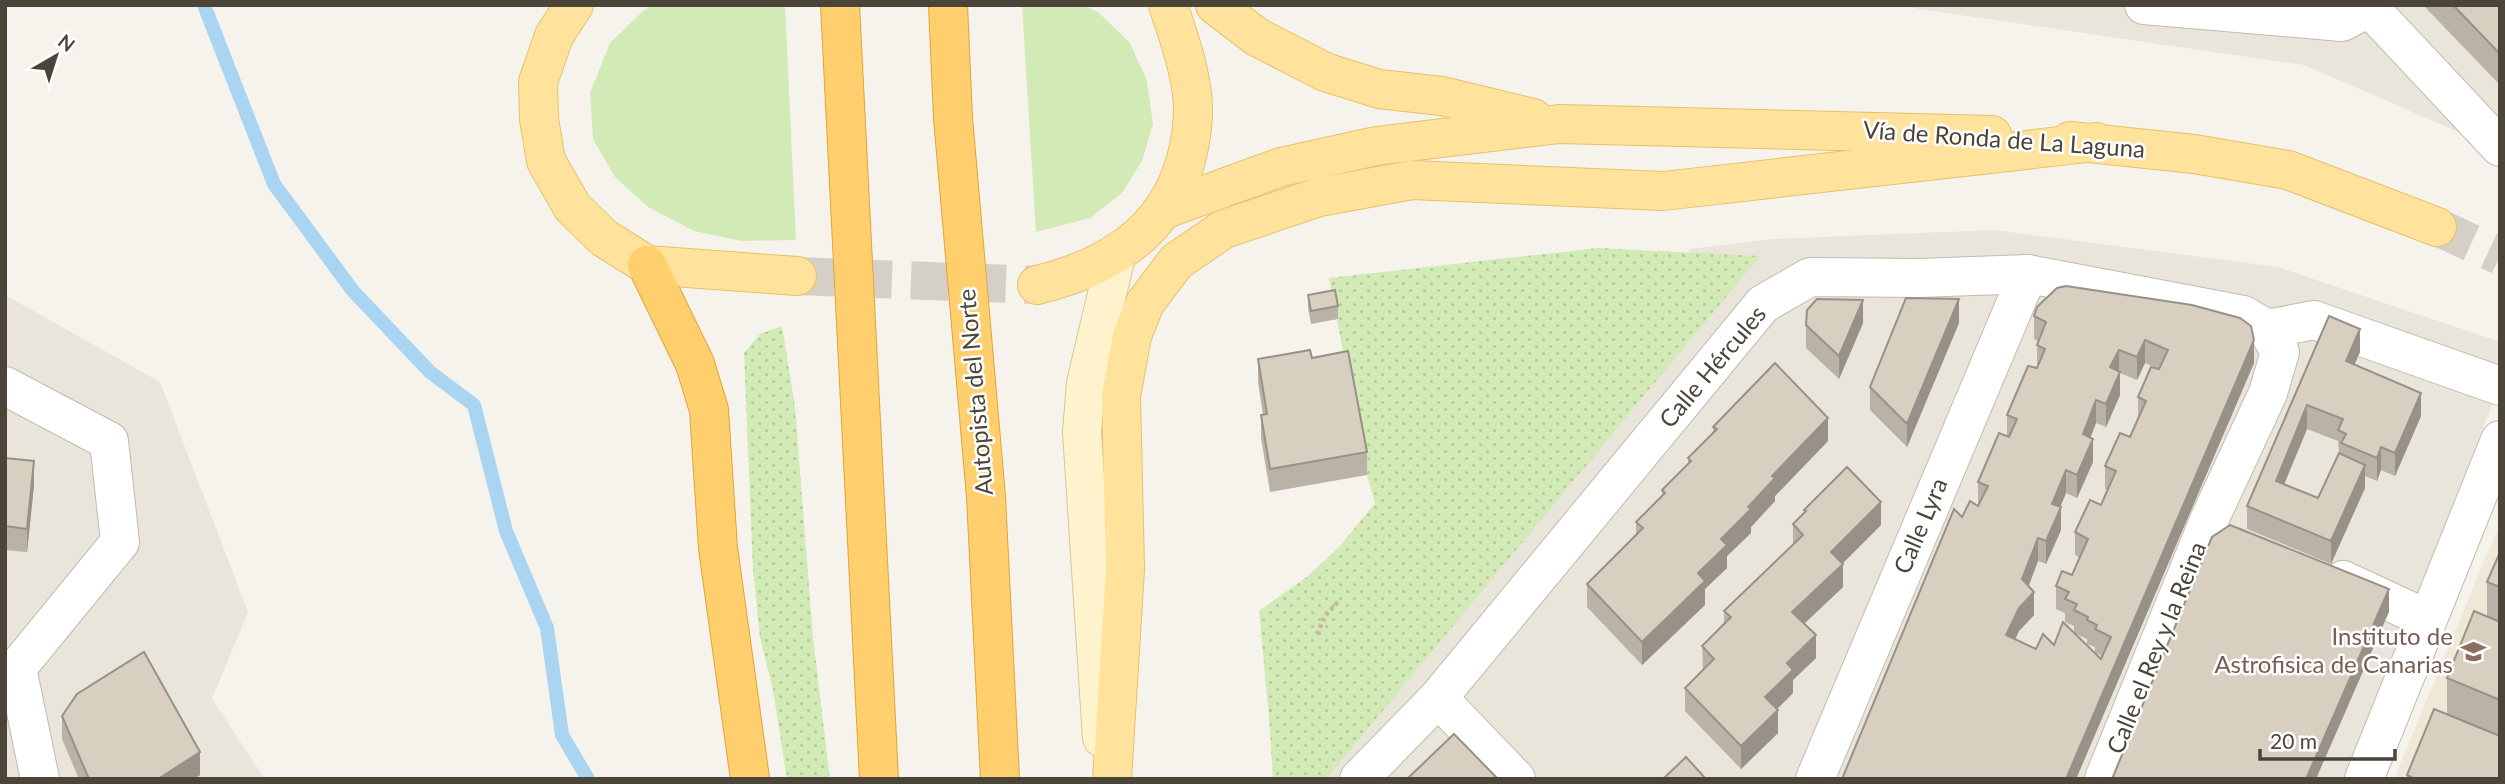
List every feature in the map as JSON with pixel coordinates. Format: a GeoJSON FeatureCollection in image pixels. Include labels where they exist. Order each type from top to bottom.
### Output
{"type":"FeatureCollection","features":[{"type":"Feature","properties":{"kind":"highway"},"geometry":{"type":"LineString","coordinates":[[840,5],[879,779]]}},
{"type":"Feature","properties":{"kind":"highway","name":"Autopista del Norte"},"geometry":{"type":"LineString","coordinates":[[948,5],[953,118],[985,497],[1000,779]]}},
{"type":"Feature","properties":{"kind":"highway"},"geometry":{"type":"LineString","coordinates":[[647,265],[695,364],[709,410],[718,548],[750,779]]}},
{"type":"Feature","properties":{"kind":"main road"},"geometry":{"type":"LineString","coordinates":[[574,5],[554,36],[538,82],[539,119],[546,161],[573,208],[604,237],[647,265],[797,276]]}},
{"type":"Feature","properties":{"kind":"main road"},"geometry":{"type":"LineString","coordinates":[[1037,285],[1070,277],[1116,256],[1156,221],[1186,162],[1193,112],[1185,55],[1168,5]]}},
{"type":"Feature","properties":{"kind":"main road"},"geometry":{"type":"LineString","coordinates":[[1215,5],[1257,37],[1325,72],[1379,89],[1442,96],[1559,124]]}},
{"type":"Feature","properties":{"kind":"main road"},"geometry":{"type":"LineString","coordinates":[[1163,210],[1282,167],[1376,146],[1559,124]]}},
{"type":"Feature","properties":{"kind":"main road","name":"Vía de Ronda de La Laguna"},"geometry":{"type":"LineString","coordinates":[[1559,124],[1960,133],[2096,142],[2194,154],[2288,170],[2437,227]]}},
{"type":"Feature","properties":{"kind":"main road"},"geometry":{"type":"LineString","coordinates":[[1112,779],[1125,569],[1121,396],[1132,336],[1145,303],[1177,261],[1224,229],[1318,197],[1412,180],[1663,191],[2096,142]]}},
{"type":"Feature","properties":{"kind":"street"},"geometry":{"type":"LineString","coordinates":[[2144,5],[2342,22],[2368,7],[2500,147]]}},
{"type":"Feature","properties":{"kind":"street"},"geometry":{"type":"LineString","coordinates":[[1104,779],[1082,432],[1086,383],[1116,256]]}},
{"type":"Feature","properties":{"kind":"street","name":"Calle Hércules"},"geometry":{"type":"LineString","coordinates":[[1359,779],[1438,698],[1763,304],[1810,277],[1919,278],[2028,274],[2243,314],[2267,329]]}},
{"type":"Feature","properties":{"kind":"street","name":"Calle Lyra"},"geometry":{"type":"LineString","coordinates":[[1815,779],[2028,274]]}},
{"type":"Feature","properties":{"kind":"street"},"geometry":{"type":"LineString","coordinates":[[2267,329],[2314,320],[2500,386]]}},
{"type":"Feature","properties":{"kind":"street","name":"Calle el Rey y la Reina"},"geometry":{"type":"LineString","coordinates":[[2104,779],[2210,518],[2268,393],[2280,352],[2267,329]]}},
{"type":"Feature","properties":{"kind":"street"},"geometry":{"type":"LineString","coordinates":[[5,386],[109,441],[120,542],[11,667],[40,779]]}},
{"type":"Feature","properties":{"kind":"street"},"geometry":{"type":"LineString","coordinates":[[2364,779],[2500,440]]}},
{"type":"Feature","properties":{"kind":"street"},"geometry":{"type":"LineString","coordinates":[[2210,518],[2246,535]]}},
{"type":"Feature","properties":{"kind":"street"},"geometry":{"type":"LineString","coordinates":[[2306,563],[2427,619]]}},
{"type":"Feature","properties":{"kind":"street"},"geometry":{"type":"LineString","coordinates":[[1438,698],[1516,779]]}},
{"type":"Feature","properties":{"kind":"path"},"geometry":{"type":"LineString","coordinates":[[1317,634],[1325,616],[1338,602]]}},
{"type":"Feature","properties":{"kind":"shaded area"},"geometry":{"type":"Polygon","coordinates":[[[1892,5],[2500,5],[2500,150],[2304,65],[1892,5]]]}},
{"type":"Feature","properties":{"kind":"shaded area"},"geometry":{"type":"Polygon","coordinates":[[[1994,230],[2278,267],[2500,342],[2500,385],[2344,779],[1315,779],[1690,249],[1773,239],[1994,230]]]}},
{"type":"Feature","properties":{"kind":"shaded area"},"geometry":{"type":"Polygon","coordinates":[[[5,295],[160,382],[248,612],[212,699],[265,779],[5,779],[5,295]]]}},
{"type":"Feature","properties":{"kind":"shaded area","name":"Instituto de Astrofisica de Canarias"},"geometry":{"type":"Polygon","coordinates":[[[2500,523],[2500,779],[2394,779],[2500,523]]]}},
{"type":"Feature","properties":{"kind":"green space"},"geometry":{"type":"Polygon","coordinates":[[[653,5],[785,5],[796,240],[742,241],[694,231],[648,207],[615,177],[593,139],[590,93],[610,43],[643,11],[653,5]]]}},
{"type":"Feature","properties":{"kind":"green space"},"geometry":{"type":"Polygon","coordinates":[[[1022,5],[1083,5],[1098,12],[1130,43],[1147,81],[1153,124],[1142,161],[1122,193],[1090,218],[1036,232],[1022,5]]]}},
{"type":"Feature","properties":{"kind":"green space"},"geometry":{"type":"Polygon","coordinates":[[[1598,248],[1760,256],[1326,779],[1273,779],[1259,611],[1308,576],[1340,546],[1375,503],[1367,475],[1329,278],[1598,248]]]}},
{"type":"Feature","properties":{"kind":"green space"},"geometry":{"type":"Polygon","coordinates":[[[782,326],[795,407],[813,638],[830,779],[787,779],[773,690],[760,637],[753,570],[744,353],[760,334],[782,326]]]}},
{"type":"Feature","properties":{"kind":"building"},"geometry":{"type":"Polygon","coordinates":[[[2453,5],[2500,5],[2500,54],[2453,5]]]}},
{"type":"Feature","properties":{"kind":"building"},"geometry":{"type":"Polygon","coordinates":[[[2066,286],[2192,305],[2240,318],[2251,326],[2254,340],[2066,779],[1842,779],[1954,509],[1962,517],[1970,501],[1978,506],[1988,486],[1978,482],[1999,433],[2009,437],[2017,419],[2007,415],[2028,366],[2037,368],[2045,349],[2037,345],[2046,322],[2034,316],[2037,307],[2057,288],[2066,286]],[[2145,340],[2137,357],[2119,350],[2110,367],[2120,372],[2106,404],[2096,400],[2083,434],[2093,439],[2077,475],[2066,470],[2052,504],[2061,507],[2046,541],[2038,538],[2022,579],[2034,592],[2019,608],[2006,635],[2036,649],[2043,634],[2054,645],[2063,622],[2101,659],[2111,637],[2095,629],[2097,625],[2074,610],[2077,604],[2065,599],[2069,592],[2056,586],[2062,571],[2072,575],[2088,539],[2075,532],[2090,500],[2101,505],[2116,471],[2105,466],[2120,433],[2130,437],[2146,401],[2138,397],[2151,367],[2159,369],[2168,350],[2145,340]]]}},
{"type":"Feature","properties":{"kind":"building"},"geometry":{"type":"Polygon","coordinates":[[[1335,290],[1338,306],[1311,311],[1308,295],[1335,290]]]}},
{"type":"Feature","properties":{"kind":"building"},"geometry":{"type":"Polygon","coordinates":[[[1906,298],[1959,299],[1907,424],[1870,387],[1906,298]]]}},
{"type":"Feature","properties":{"kind":"building"},"geometry":{"type":"Polygon","coordinates":[[[1817,299],[1863,300],[1839,356],[1806,325],[1807,310],[1817,299]]]}},
{"type":"Feature","properties":{"kind":"building"},"geometry":{"type":"Polygon","coordinates":[[[2329,316],[2360,329],[2346,361],[2421,393],[2395,453],[2381,447],[2377,458],[2341,443],[2346,434],[2338,430],[2343,419],[2307,405],[2276,481],[2318,498],[2339,453],[2365,465],[2331,541],[2247,506],[2329,316]]]}},
{"type":"Feature","properties":{"kind":"building"},"geometry":{"type":"Polygon","coordinates":[[[1310,350],[1312,358],[1348,351],[1367,452],[1270,469],[1261,415],[1267,414],[1258,359],[1310,350]]]}},
{"type":"Feature","properties":{"kind":"building"},"geometry":{"type":"Polygon","coordinates":[[[1775,363],[1828,418],[1772,476],[1775,478],[1748,507],[1751,509],[1721,539],[1727,545],[1698,573],[1705,581],[1642,642],[1587,584],[1643,528],[1636,522],[1665,493],[1662,490],[1691,461],[1688,458],[1717,429],[1713,427],[1775,363]]]}},
{"type":"Feature","properties":{"kind":"building"},"geometry":{"type":"Polygon","coordinates":[[[5,458],[34,461],[27,529],[5,526],[5,458]]]}},
{"type":"Feature","properties":{"kind":"building"},"geometry":{"type":"Polygon","coordinates":[[[1847,467],[1881,502],[1831,552],[1843,564],[1792,612],[1816,635],[1787,663],[1793,670],[1765,697],[1778,710],[1741,746],[1685,688],[1714,659],[1702,646],[1731,617],[1724,611],[1803,535],[1793,524],[1847,467]]]}},
{"type":"Feature","properties":{"kind":"building"},"geometry":{"type":"Polygon","coordinates":[[[2230,525],[2389,589],[2306,779],[2112,779],[2212,537],[2230,525]]]}},
{"type":"Feature","properties":{"kind":"building"},"geometry":{"type":"Polygon","coordinates":[[[2500,552],[2500,587],[2487,582],[2500,552]]]}},
{"type":"Feature","properties":{"kind":"building"},"geometry":{"type":"Polygon","coordinates":[[[2474,611],[2500,622],[2500,700],[2447,678],[2474,611]]]}},
{"type":"Feature","properties":{"kind":"building"},"geometry":{"type":"Polygon","coordinates":[[[144,652],[200,752],[158,779],[89,779],[62,716],[77,694],[144,652]]]}},
{"type":"Feature","properties":{"kind":"building"},"geometry":{"type":"Polygon","coordinates":[[[2434,709],[2500,736],[2500,779],[2415,779],[2407,775],[2434,709]]]}},
{"type":"Feature","properties":{"kind":"building"},"geometry":{"type":"Polygon","coordinates":[[[1454,734],[1498,779],[1407,779],[1454,734]]]}},
{"type":"Feature","properties":{"kind":"building"},"geometry":{"type":"Polygon","coordinates":[[[1686,757],[1706,779],[1663,779],[1686,757]]]}},
{"type":"Feature","properties":{"kind":"waterway"},"geometry":{"type":"LineString","coordinates":[[204,5],[274,184],[353,291],[430,372],[474,405],[506,531],[547,628],[562,735],[588,779]]}},
{"type":"Feature","properties":{"kind":"tunnel"},"geometry":{"type":"LineString","coordinates":[[2437,227],[2500,256]]}},
{"type":"Feature","properties":{"kind":"tunnel"},"geometry":{"type":"LineString","coordinates":[[797,276],[1037,285]]}},
{"type":"Feature","properties":{"kind":"place","name":"Instituto de Astrofisica de Canarias"},"geometry":{"type":"Point","coordinates":[2473,651]}}]}
